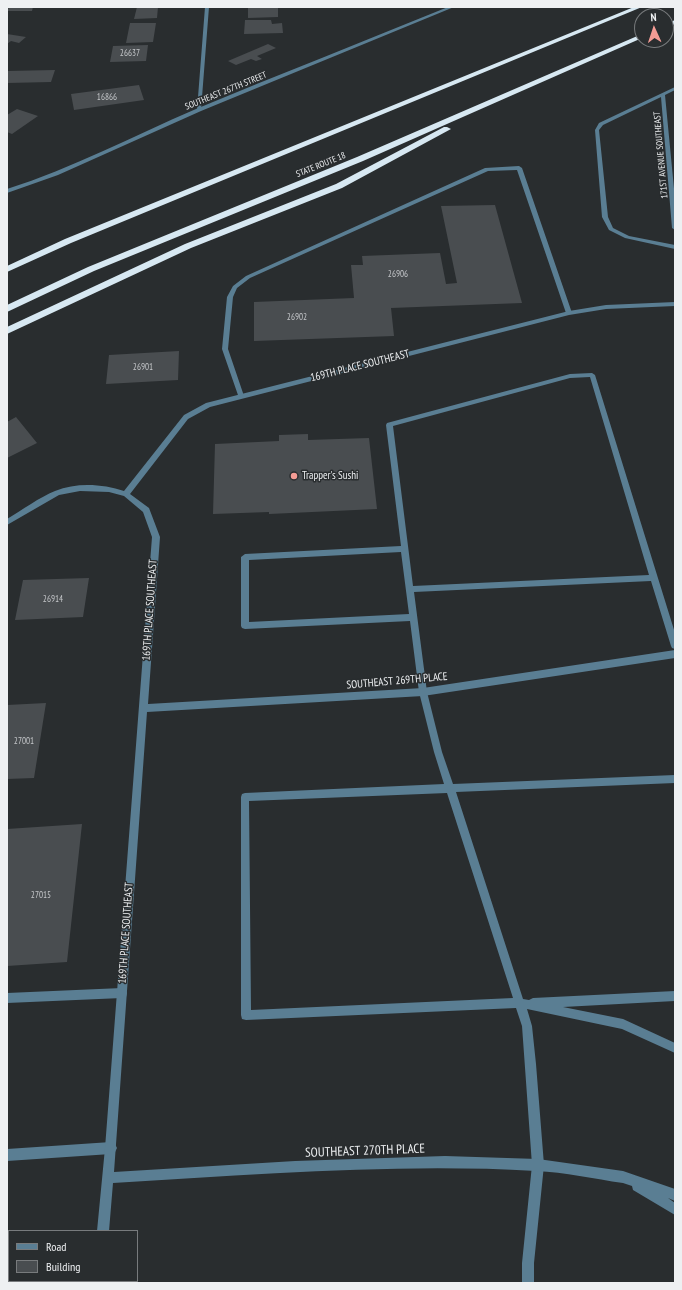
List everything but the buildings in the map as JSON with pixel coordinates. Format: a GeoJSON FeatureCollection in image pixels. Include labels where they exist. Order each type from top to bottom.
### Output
{"type":"FeatureCollection","features":[{"type":"Feature","properties":{"kind":"highway"},"geometry":{"type":"LineString","coordinates":[[7,265],[640,7]]}},
{"type":"Feature","properties":{"kind":"highway","name":"STATE ROUTE 18"},"geometry":{"type":"LineString","coordinates":[[7,310],[91,269],[360,159],[634,39]]}},
{"type":"Feature","properties":{"kind":"highway"},"geometry":{"type":"LineString","coordinates":[[7,331],[188,246],[339,186],[542,79]]}},
{"type":"Feature","properties":{"kind":"highway"},"geometry":{"type":"LineString","coordinates":[[7,269],[68,241]]}},
{"type":"Feature","properties":{"kind":"street"},"geometry":{"type":"LineString","coordinates":[[199,110],[207,7]]}},
{"type":"Feature","properties":{"kind":"street","name":"SOUTHEAST 267TH STREET"},"geometry":{"type":"LineString","coordinates":[[7,191],[28,185],[199,110],[452,7]]}},
{"type":"Feature","properties":{"kind":"street"},"geometry":{"type":"LineString","coordinates":[[675,88],[601,124],[597,130],[605,217],[611,229],[627,237],[675,247]]}},
{"type":"Feature","properties":{"kind":"street","name":"171ST AVENUE SOUTHEAST"},"geometry":{"type":"LineString","coordinates":[[663,94],[675,228]]}},
{"type":"Feature","properties":{"kind":"street"},"geometry":{"type":"LineString","coordinates":[[241,396],[225,349],[230,297],[235,287],[248,277],[487,169],[520,168],[569,313]]}},
{"type":"Feature","properties":{"kind":"street","name":"169TH PLACE SOUTHEAST"},"geometry":{"type":"LineString","coordinates":[[103,1230],[111,1148],[156,537],[146,510],[126,494],[186,416],[208,405],[569,313],[606,307],[675,304]]}},
{"type":"Feature","properties":{"kind":"street"},"geometry":{"type":"LineString","coordinates":[[528,1283],[528,1263],[538,1165],[527,1026],[438,752],[423,692],[389,426],[570,376],[592,375],[675,646]]}},
{"type":"Feature","properties":{"kind":"street"},"geometry":{"type":"LineString","coordinates":[[7,522],[57,493],[88,488],[109,488],[126,494]]}},
{"type":"Feature","properties":{"kind":"street"},"geometry":{"type":"LineString","coordinates":[[405,549],[245,557],[245,626],[414,617]]}},
{"type":"Feature","properties":{"kind":"street"},"geometry":{"type":"LineString","coordinates":[[410,589],[654,578]]}},
{"type":"Feature","properties":{"kind":"street","name":"SOUTHEAST 269TH PLACE"},"geometry":{"type":"LineString","coordinates":[[143,708],[423,692],[675,654]]}},
{"type":"Feature","properties":{"kind":"street"},"geometry":{"type":"LineString","coordinates":[[675,779],[246,797],[246,1015],[675,996]]}},
{"type":"Feature","properties":{"kind":"street"},"geometry":{"type":"LineString","coordinates":[[7,998],[122,993]]}},
{"type":"Feature","properties":{"kind":"street"},"geometry":{"type":"LineString","coordinates":[[520,1003],[623,1024],[675,1048]]}},
{"type":"Feature","properties":{"kind":"street"},"geometry":{"type":"LineString","coordinates":[[7,1155],[111,1148]]}},
{"type":"Feature","properties":{"kind":"street","name":"SOUTHEAST 270TH PLACE"},"geometry":{"type":"LineString","coordinates":[[108,1178],[295,1166],[445,1162],[538,1165],[623,1177],[675,1195]]}},
{"type":"Feature","properties":{"kind":"street","name":"SOUTHEAST 270TH PLACE"},"geometry":{"type":"LineString","coordinates":[[623,1177],[675,1208]]}},
{"type":"Feature","properties":{"kind":"place","name":"Trapper's Sushi"},"geometry":{"type":"Point","coordinates":[294,476]}}]}
